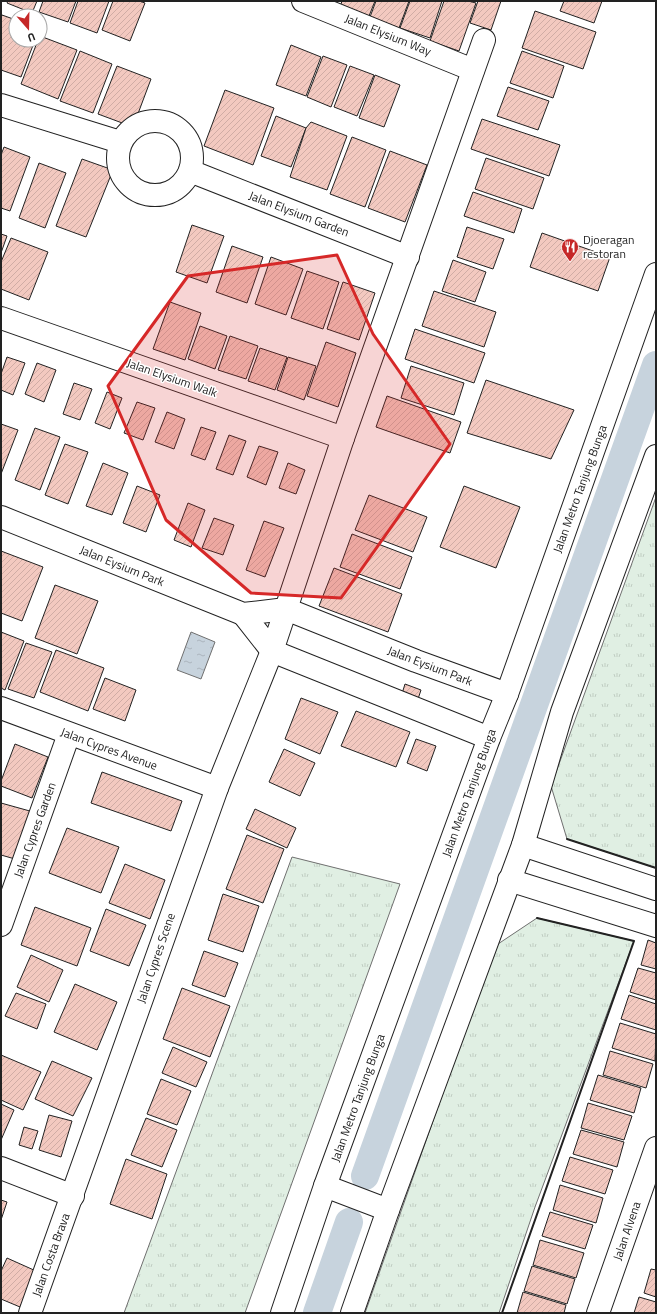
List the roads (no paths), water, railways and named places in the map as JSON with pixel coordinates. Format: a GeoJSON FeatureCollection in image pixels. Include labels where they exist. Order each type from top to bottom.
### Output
{"type":"FeatureCollection","features":[{"type":"Feature","properties":{"kind":"street","name":"Jalan Elysium Way"},"geometry":{"type":"LineString","coordinates":[[303,1],[473,70]]}},
{"type":"Feature","properties":{"kind":"street","name":"Jalan Cypres Scene"},"geometry":{"type":"LineString","coordinates":[[72,1196],[216,788],[272,651],[343,438],[484,40]]}},
{"type":"Feature","properties":{"kind":"street"},"geometry":{"type":"LineString","coordinates":[[1,105],[120,142]]}},
{"type":"Feature","properties":{"kind":"street"},"geometry":{"type":"LineString","coordinates":[[150,121],[163,121],[180,130],[185,135],[191,146],[193,159],[190,171],[184,182],[175,190],[164,195],[152,196],[140,193],[130,187],[122,178],[118,166],[117,154],[120,142],[128,132],[138,124],[150,121]]}},
{"type":"Feature","properties":{"kind":"street","name":"Jalan Elysium Garden"},"geometry":{"type":"LineString","coordinates":[[190,171],[408,257]]}},
{"type":"Feature","properties":{"kind":"street","name":"Jalan Metro Tanjung Bunga"},"geometry":{"type":"LineString","coordinates":[[282,1313],[325,1186],[488,738],[507,694],[656,274]]}},
{"type":"Feature","properties":{"kind":"street","name":"Jalan Elysium Walk"},"geometry":{"type":"LineString","coordinates":[[1,318],[343,438]]}},
{"type":"Feature","properties":{"kind":"street"},"geometry":{"type":"LineString","coordinates":[[352,1313],[388,1210],[523,845],[562,712],[656,456]]}},
{"type":"Feature","properties":{"kind":"street","name":"Jalan Eysium Park"},"geometry":{"type":"LineString","coordinates":[[1,517],[243,614]]}},
{"type":"Feature","properties":{"kind":"street"},"geometry":{"type":"LineString","coordinates":[[243,614],[286,609]]}},
{"type":"Feature","properties":{"kind":"street","name":"Jalan Eysium Park"},"geometry":{"type":"LineString","coordinates":[[286,609],[416,661],[507,694]]}},
{"type":"Feature","properties":{"kind":"street"},"geometry":{"type":"LineString","coordinates":[[243,614],[272,651],[488,738]]}},
{"type":"Feature","properties":{"kind":"street","name":"Jalan Cypres Avenue"},"geometry":{"type":"LineString","coordinates":[[1,708],[216,788]]}},
{"type":"Feature","properties":{"kind":"street","name":"Jalan Cypres Garden"},"geometry":{"type":"LineString","coordinates":[[1,925],[9,879],[69,734]]}},
{"type":"Feature","properties":{"kind":"street"},"geometry":{"type":"LineString","coordinates":[[523,845],[656,889]]}},
{"type":"Feature","properties":{"kind":"street"},"geometry":{"type":"LineString","coordinates":[[509,880],[656,926]]}},
{"type":"Feature","properties":{"kind":"street","name":"Jalan Alvena"},"geometry":{"type":"LineString","coordinates":[[598,1313],[656,1148]]}},
{"type":"Feature","properties":{"kind":"street"},"geometry":{"type":"LineString","coordinates":[[1,1168],[72,1196]]}},
{"type":"Feature","properties":{"kind":"street"},"geometry":{"type":"LineString","coordinates":[[325,1186],[388,1210]]}},
{"type":"Feature","properties":{"kind":"street","name":"Jalan Costa Brava"},"geometry":{"type":"LineString","coordinates":[[30,1313],[72,1196]]}},
{"type":"Feature","properties":{"kind":"water"},"geometry":{"type":"Polygon","coordinates":[[[191,632],[215,642],[201,679],[177,670],[191,632]]]}},
{"type":"Feature","properties":{"kind":"waterway"},"geometry":{"type":"LineString","coordinates":[[365,1176],[656,365]]}},
{"type":"Feature","properties":{"kind":"waterway"},"geometry":{"type":"LineString","coordinates":[[317,1313],[349,1222]]}},
{"type":"Feature","properties":{"kind":"place","name":"Djoeragan restoran"},"geometry":{"type":"Point","coordinates":[570,262]}}]}
